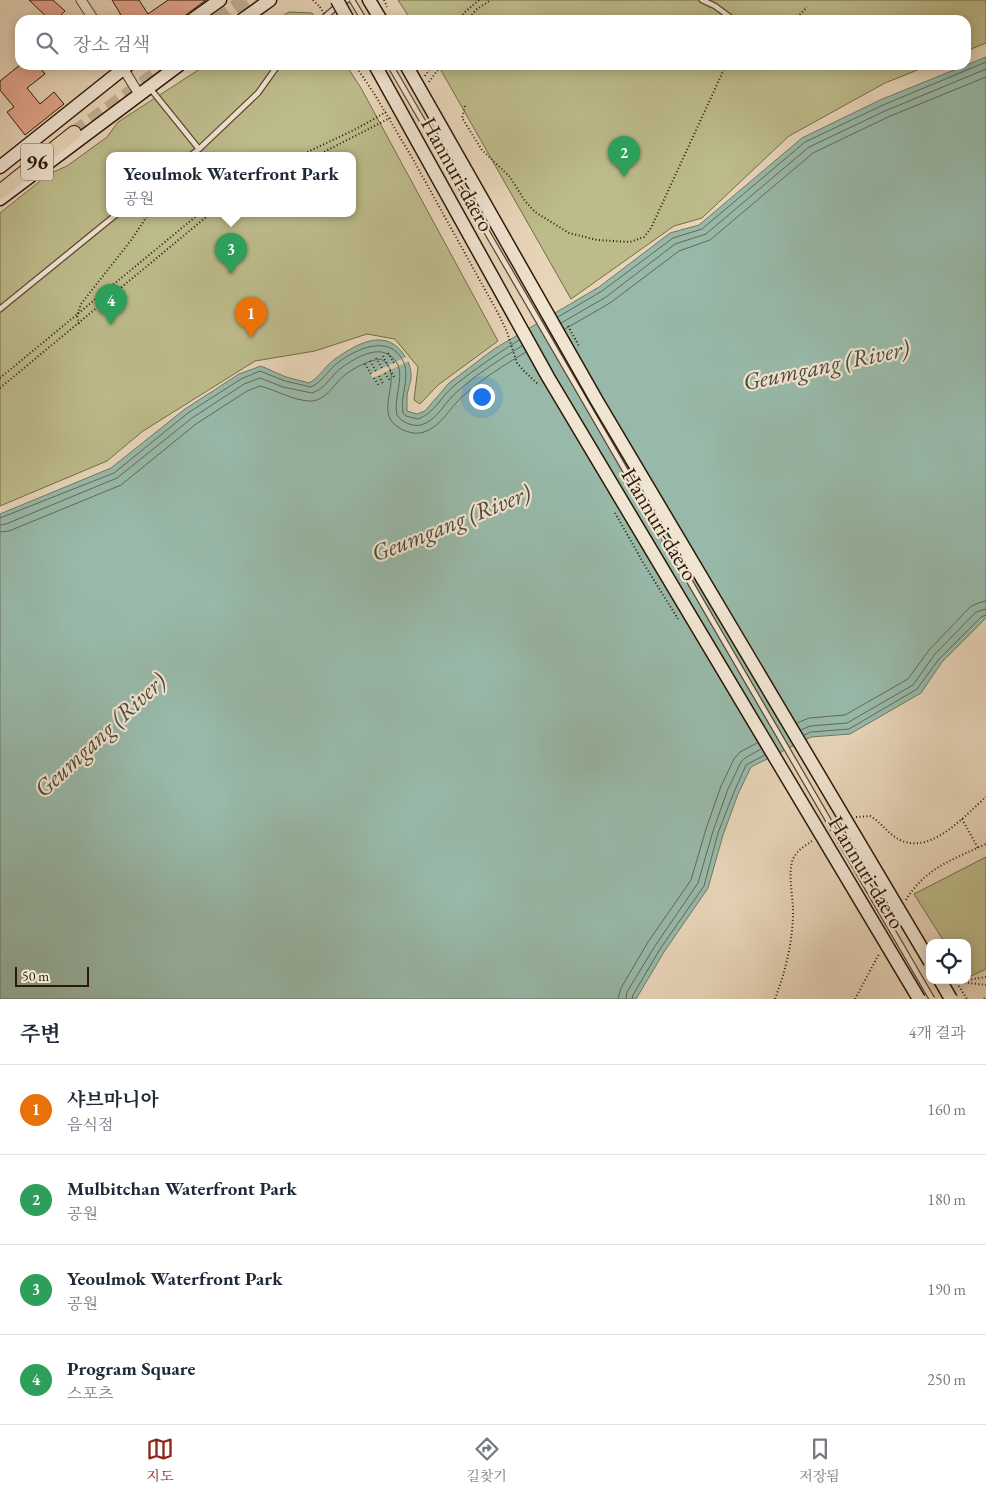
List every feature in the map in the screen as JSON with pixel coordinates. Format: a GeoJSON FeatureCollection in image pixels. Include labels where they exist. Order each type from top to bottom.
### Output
{"type":"FeatureCollection","features":[{"type":"Feature","properties":{"kind":"main road","name":"96"},"geometry":{"type":"LineString","coordinates":[[0,179],[73,131],[0,192]]}},
{"type":"Feature","properties":{"kind":"street"},"geometry":{"type":"LineString","coordinates":[[81,0],[91,15]]}},
{"type":"Feature","properties":{"kind":"street"},"geometry":{"type":"LineString","coordinates":[[199,15],[220,0]]}},
{"type":"Feature","properties":{"kind":"street"},"geometry":{"type":"LineString","coordinates":[[249,15],[269,0]]}},
{"type":"Feature","properties":{"kind":"street"},"geometry":{"type":"LineString","coordinates":[[337,0],[345,15]]}},
{"type":"Feature","properties":{"kind":"street"},"geometry":{"type":"LineString","coordinates":[[369,0],[377,15]]}},
{"type":"Feature","properties":{"kind":"street"},"geometry":{"type":"LineString","coordinates":[[0,167],[119,70]]}},
{"type":"Feature","properties":{"kind":"street"},"geometry":{"type":"LineString","coordinates":[[127,70],[144,90]]}},
{"type":"Feature","properties":{"kind":"street"},"geometry":{"type":"LineString","coordinates":[[0,199],[171,70]]}},
{"type":"Feature","properties":{"kind":"street","name":"Hannuri-daero"},"geometry":{"type":"LineString","coordinates":[[377,70],[548,377],[919,999]]}},
{"type":"Feature","properties":{"kind":"street","name":"Hannuri-daero"},"geometry":{"type":"LineString","coordinates":[[409,70],[597,401],[926,955]]}},
{"type":"Feature","properties":{"kind":"street"},"geometry":{"type":"LineString","coordinates":[[942,984],[951,999]]}},
{"type":"Feature","properties":{"kind":"lane"},"geometry":{"type":"LineString","coordinates":[[327,15],[347,0]]}},
{"type":"Feature","properties":{"kind":"lane"},"geometry":{"type":"LineString","coordinates":[[352,0],[361,15]]}},
{"type":"Feature","properties":{"kind":"lane"},"geometry":{"type":"LineString","coordinates":[[702,0],[727,15]]}},
{"type":"Feature","properties":{"kind":"lane"},"geometry":{"type":"LineString","coordinates":[[196,152],[258,93],[274,70]]}},
{"type":"Feature","properties":{"kind":"lane"},"geometry":{"type":"LineString","coordinates":[[393,70],[932,999]]}},
{"type":"Feature","properties":{"kind":"lane"},"geometry":{"type":"LineString","coordinates":[[144,90],[199,150]]}},
{"type":"Feature","properties":{"kind":"lane"},"geometry":{"type":"LineString","coordinates":[[0,309],[113,217]]}},
{"type":"Feature","properties":{"kind":"path"},"geometry":{"type":"LineString","coordinates":[[313,0],[325,15]]}},
{"type":"Feature","properties":{"kind":"path"},"geometry":{"type":"LineString","coordinates":[[462,15],[479,0]]}},
{"type":"Feature","properties":{"kind":"path"},"geometry":{"type":"LineString","coordinates":[[472,15],[492,0]]}},
{"type":"Feature","properties":{"kind":"path"},"geometry":{"type":"LineString","coordinates":[[799,15],[807,7]]}},
{"type":"Feature","properties":{"kind":"path"},"geometry":{"type":"LineString","coordinates":[[421,82],[429,70]]}},
{"type":"Feature","properties":{"kind":"path"},"geometry":{"type":"LineString","coordinates":[[426,87],[437,70]]}},
{"type":"Feature","properties":{"kind":"path"},"geometry":{"type":"LineString","coordinates":[[465,106],[462,118],[482,150],[510,177],[525,201],[536,212],[569,233],[597,240],[630,242],[644,237],[651,228],[724,70]]}},
{"type":"Feature","properties":{"kind":"path"},"geometry":{"type":"LineString","coordinates":[[307,152],[356,129],[389,110]]}},
{"type":"Feature","properties":{"kind":"path"},"geometry":{"type":"LineString","coordinates":[[324,152],[396,115]]}},
{"type":"Feature","properties":{"kind":"path"},"geometry":{"type":"LineString","coordinates":[[79,324],[77,316],[81,304],[132,239],[146,217]]}},
{"type":"Feature","properties":{"kind":"path"},"geometry":{"type":"LineString","coordinates":[[0,378],[195,217]]}},
{"type":"Feature","properties":{"kind":"path"},"geometry":{"type":"LineString","coordinates":[[0,388],[206,217]]}},
{"type":"Feature","properties":{"kind":"path"},"geometry":{"type":"LineString","coordinates":[[388,353],[394,363]]}},
{"type":"Feature","properties":{"kind":"path"},"geometry":{"type":"LineString","coordinates":[[383,356],[388,366]]}},
{"type":"Feature","properties":{"kind":"path"},"geometry":{"type":"LineString","coordinates":[[376,358],[382,368]]}},
{"type":"Feature","properties":{"kind":"path"},"geometry":{"type":"LineString","coordinates":[[370,361],[376,371]]}},
{"type":"Feature","properties":{"kind":"path"},"geometry":{"type":"LineString","coordinates":[[365,364],[371,374]]}},
{"type":"Feature","properties":{"kind":"path"},"geometry":{"type":"LineString","coordinates":[[390,370],[394,377]]}},
{"type":"Feature","properties":{"kind":"path"},"geometry":{"type":"LineString","coordinates":[[385,373],[390,381]]}},
{"type":"Feature","properties":{"kind":"path"},"geometry":{"type":"LineString","coordinates":[[379,376],[383,384]]}},
{"type":"Feature","properties":{"kind":"path"},"geometry":{"type":"LineString","coordinates":[[374,378],[379,386]]}},
{"type":"Feature","properties":{"kind":"path"},"geometry":{"type":"LineString","coordinates":[[962,819],[978,848]]}},
{"type":"Feature","properties":{"kind":"path"},"geometry":{"type":"LineString","coordinates":[[971,983],[986,985]]}},
{"type":"Feature","properties":{"kind":"path"},"geometry":{"type":"LineString","coordinates":[[958,984],[967,999]]}},
{"type":"Feature","properties":{"kind":"shaded area"},"geometry":{"type":"Polygon","coordinates":[[[398,0],[986,0],[986,43],[971,49],[971,15],[408,15],[398,0]]]}},
{"type":"Feature","properties":{"kind":"shaded area"},"geometry":{"type":"Polygon","coordinates":[[[289,12],[312,13],[313,15],[284,15],[289,12]]]}},
{"type":"Feature","properties":{"kind":"shaded area"},"geometry":{"type":"Polygon","coordinates":[[[198,70],[349,70],[361,88],[498,341],[438,385],[420,404],[414,400],[418,367],[395,339],[367,334],[315,351],[255,361],[143,431],[107,461],[0,506],[0,213],[49,174],[67,166],[107,137],[118,122],[198,70]]]}},
{"type":"Feature","properties":{"kind":"shaded area"},"geometry":{"type":"Polygon","coordinates":[[[441,70],[918,70],[885,83],[789,136],[702,218],[674,226],[571,299],[441,70]]]}},
{"type":"Feature","properties":{"kind":"shaded area"},"geometry":{"type":"Polygon","coordinates":[[[986,857],[986,969],[971,976],[971,939],[942,939],[914,894],[986,857]]]}},
{"type":"Feature","properties":{"kind":"water","name":"Geumgang (River)"},"geometry":{"type":"Polygon","coordinates":[[[986,57],[986,618],[942,662],[921,693],[850,734],[811,737],[751,767],[738,794],[723,835],[708,888],[664,952],[636,999],[0,999],[0,514],[111,468],[185,409],[239,374],[261,366],[286,377],[309,383],[331,362],[360,344],[369,341],[386,341],[402,352],[410,367],[411,376],[407,396],[407,411],[417,414],[425,411],[449,383],[494,349],[599,287],[670,233],[699,225],[802,138],[880,100],[954,70],[971,70],[971,63],[986,57]]]}},
{"type":"Feature","properties":{"kind":"pier"},"geometry":{"type":"Polygon","coordinates":[[[406,357],[409,361],[373,378],[370,374],[406,357]]]}},
{"type":"Feature","properties":{"kind":"building"},"geometry":{"type":"Polygon","coordinates":[[[29,0],[53,0],[65,11],[61,15],[45,15],[29,0]]]}},
{"type":"Feature","properties":{"kind":"building"},"geometry":{"type":"Polygon","coordinates":[[[112,0],[139,0],[148,14],[168,0],[206,0],[186,15],[121,15],[112,0]]]}},
{"type":"Feature","properties":{"kind":"building"},"geometry":{"type":"Polygon","coordinates":[[[15,69],[42,70],[45,74],[27,88],[40,104],[54,92],[64,104],[25,135],[7,112],[14,107],[0,90],[0,81],[15,69]]]}},
{"type":"Feature","properties":{"kind":"tunnel"},"geometry":{"type":"LineString","coordinates":[[224,15],[244,0]]}},
{"type":"Feature","properties":{"kind":"tunnel"},"geometry":{"type":"LineString","coordinates":[[239,14],[257,0]]}},
{"type":"Feature","properties":{"kind":"tunnel"},"geometry":{"type":"LineString","coordinates":[[74,133],[161,70]]}},
{"type":"Feature","properties":{"kind":"place","name":"Mulbitchan Waterfront Park"},"geometry":{"type":"Point","coordinates":[624,177]}},
{"type":"Feature","properties":{"kind":"place","name":"Yeoulmok Waterfront Park"},"geometry":{"type":"Point","coordinates":[231,274]}},
{"type":"Feature","properties":{"kind":"place","name":"Program Square"},"geometry":{"type":"Point","coordinates":[111,325]}},
{"type":"Feature","properties":{"kind":"place","name":"샤브마니아"},"geometry":{"type":"Point","coordinates":[251,338]}}]}
